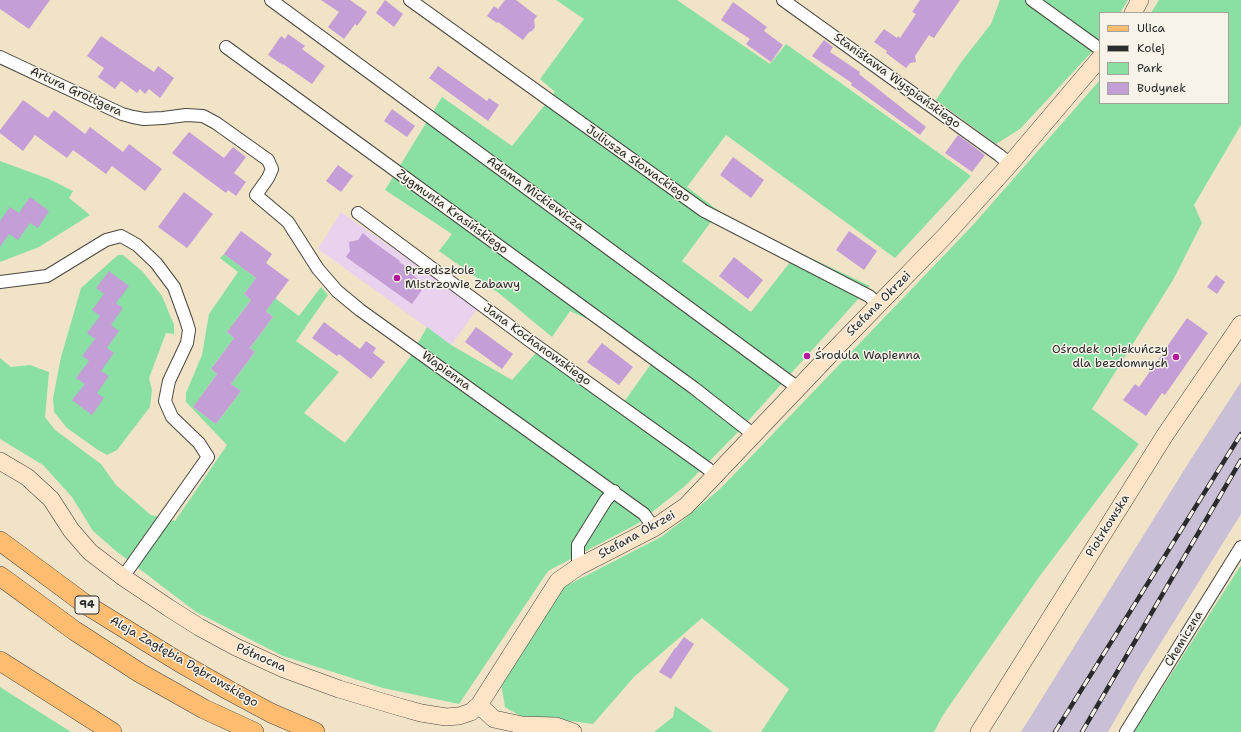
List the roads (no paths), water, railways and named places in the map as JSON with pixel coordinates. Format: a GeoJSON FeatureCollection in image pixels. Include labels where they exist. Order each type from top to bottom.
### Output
{"type":"FeatureCollection","features":[{"type":"Feature","properties":{"kind":"main road","name":"Aleja Zagłębia Dąbrowskiego"},"geometry":{"type":"LineString","coordinates":[[0,541],[85,604],[179,662],[271,713],[315,732]]}},
{"type":"Feature","properties":{"kind":"main road","name":"94"},"geometry":{"type":"LineString","coordinates":[[0,576],[75,631],[140,672],[204,709],[254,732]]}},
{"type":"Feature","properties":{"kind":"main road"},"geometry":{"type":"LineString","coordinates":[[0,661],[112,732]]}},
{"type":"Feature","properties":{"kind":"street","name":"Adama Mickiewicza"},"geometry":{"type":"LineString","coordinates":[[271,0],[798,388]]}},
{"type":"Feature","properties":{"kind":"street","name":"Juliusza Słowackiego"},"geometry":{"type":"LineString","coordinates":[[410,0],[704,211],[869,296],[879,305]]}},
{"type":"Feature","properties":{"kind":"street","name":"Stanisława Wyspiańskiego"},"geometry":{"type":"LineString","coordinates":[[783,0],[999,154],[1010,164]]}},
{"type":"Feature","properties":{"kind":"street"},"geometry":{"type":"LineString","coordinates":[[1032,0],[1099,48]]}},
{"type":"Feature","properties":{"kind":"street"},"geometry":{"type":"LineString","coordinates":[[1134,12],[1140,0]]}},
{"type":"Feature","properties":{"kind":"street","name":"Zygmunta Krasińskiego"},"geometry":{"type":"LineString","coordinates":[[226,47],[681,379],[754,435]]}},
{"type":"Feature","properties":{"kind":"street","name":"Artura Grottgera"},"geometry":{"type":"LineString","coordinates":[[0,57],[122,114],[144,119],[186,115],[203,116],[216,123],[268,160],[272,169],[268,178],[256,195]]}},
{"type":"Feature","properties":{"kind":"street","name":"Stefana Okrzei"},"geometry":{"type":"LineString","coordinates":[[478,705],[558,581],[578,567],[654,528],[686,506],[945,236],[1010,164],[1099,59]]}},
{"type":"Feature","properties":{"kind":"street","name":"Wapienna"},"geometry":{"type":"LineString","coordinates":[[256,195],[288,222],[318,269],[337,291],[360,310],[614,491],[644,514],[654,528]]}},
{"type":"Feature","properties":{"kind":"street","name":"Jana Kochanowskiego"},"geometry":{"type":"LineString","coordinates":[[358,214],[716,476]]}},
{"type":"Feature","properties":{"kind":"street"},"geometry":{"type":"LineString","coordinates":[[0,282],[48,276],[106,240],[121,236],[136,245],[156,263],[174,287],[189,330],[187,343],[169,381],[165,401],[172,417],[199,443],[208,457],[123,577]]}},
{"type":"Feature","properties":{"kind":"street","name":"Piotrkowska"},"geometry":{"type":"LineString","coordinates":[[979,732],[1165,435],[1241,324]]}},
{"type":"Feature","properties":{"kind":"street","name":"Północna"},"geometry":{"type":"LineString","coordinates":[[0,461],[27,477],[52,499],[71,530],[90,552],[123,577],[199,627],[236,647],[284,669],[339,689],[421,713],[446,717],[459,716],[470,712],[478,705]]}},
{"type":"Feature","properties":{"kind":"street","name":"Stefana Okrzei"},"geometry":{"type":"LineString","coordinates":[[578,567],[578,545],[606,500],[614,491]]}},
{"type":"Feature","properties":{"kind":"street","name":"Chemiczna"},"geometry":{"type":"LineString","coordinates":[[1126,732],[1241,547]]}},
{"type":"Feature","properties":{"kind":"street"},"geometry":{"type":"LineString","coordinates":[[478,705],[494,719],[522,725],[556,726],[573,732]]}},
{"type":"Feature","properties":{"kind":"railway"},"geometry":{"type":"LineString","coordinates":[[1055,732],[1241,434]]}},
{"type":"Feature","properties":{"kind":"railway"},"geometry":{"type":"LineString","coordinates":[[1082,732],[1241,460]]}},
{"type":"Feature","properties":{"kind":"place","name":"Przedszkole Mistrzowie Zabawy"},"geometry":{"type":"Point","coordinates":[397,278]}},
{"type":"Feature","properties":{"kind":"place","name":"Środula Wapienna"},"geometry":{"type":"Point","coordinates":[807,356]}},
{"type":"Feature","properties":{"kind":"place","name":"Ośrodek opiekuńczy dla bezdomnych"},"geometry":{"type":"Point","coordinates":[1176,357]}}]}
